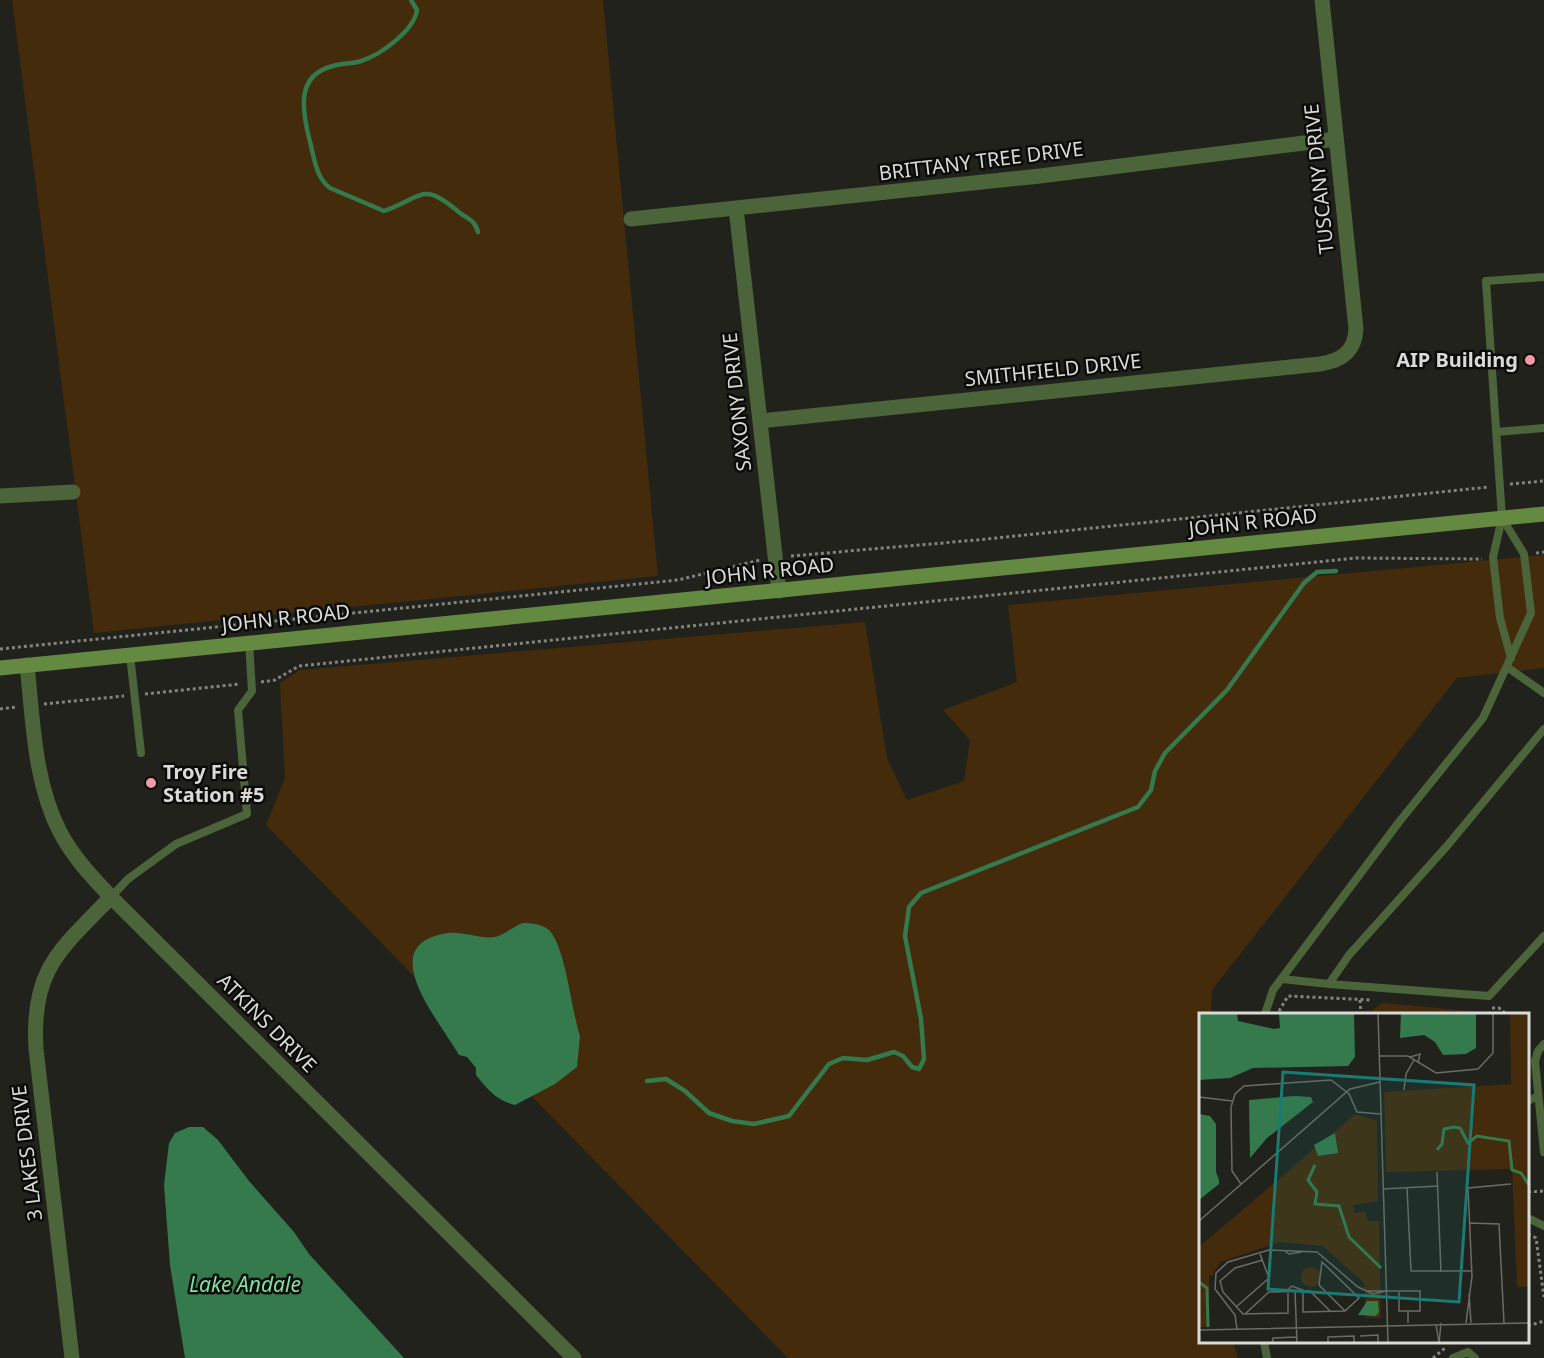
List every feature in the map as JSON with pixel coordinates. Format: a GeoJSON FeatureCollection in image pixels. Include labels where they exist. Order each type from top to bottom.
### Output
{"type":"FeatureCollection","features":[{"type":"Feature","properties":{"kind":"main road","name":"JOHN R ROAD"},"geometry":{"type":"LineString","coordinates":[[0,668],[1544,514]]}},
{"type":"Feature","properties":{"kind":"street","name":"TUSCANY DRIVE"},"geometry":{"type":"LineString","coordinates":[[1322,0],[1356,330],[1356,340],[1349,353]]}},
{"type":"Feature","properties":{"kind":"street","name":"BRITTANY TREE DRIVE"},"geometry":{"type":"LineString","coordinates":[[630,219],[1017,178],[1336,139]]}},
{"type":"Feature","properties":{"kind":"street","name":"SAXONY DRIVE"},"geometry":{"type":"LineString","coordinates":[[736,208],[779,591]]}},
{"type":"Feature","properties":{"kind":"street","name":"SMITHFIELD DRIVE"},"geometry":{"type":"LineString","coordinates":[[760,421],[1320,364],[1349,353]]}},
{"type":"Feature","properties":{"kind":"street"},"geometry":{"type":"LineString","coordinates":[[0,496],[73,492]]}},
{"type":"Feature","properties":{"kind":"street","name":"ATKINS DRIVE"},"geometry":{"type":"LineString","coordinates":[[27,665],[39,762],[51,808],[69,848],[111,897],[574,1358]]}},
{"type":"Feature","properties":{"kind":"street","name":"3 LAKES DRIVE"},"geometry":{"type":"LineString","coordinates":[[72,1358],[36,1049],[35,1016],[41,984],[54,957],[111,897]]}},
{"type":"Feature","properties":{"kind":"lane"},"geometry":{"type":"LineString","coordinates":[[1511,658],[1500,618],[1493,556],[1502,518],[1486,281],[1544,277]]}},
{"type":"Feature","properties":{"kind":"lane"},"geometry":{"type":"LineString","coordinates":[[1496,432],[1544,428]]}},
{"type":"Feature","properties":{"kind":"lane"},"geometry":{"type":"LineString","coordinates":[[1265,1013],[1273,990],[1399,822],[1483,718],[1507,668],[1531,613],[1524,554],[1502,518]]}},
{"type":"Feature","properties":{"kind":"lane"},"geometry":{"type":"LineString","coordinates":[[111,897],[128,879],[176,844],[247,814],[238,710],[252,691],[249,642]]}},
{"type":"Feature","properties":{"kind":"lane"},"geometry":{"type":"LineString","coordinates":[[130,655],[141,753]]}},
{"type":"Feature","properties":{"kind":"lane"},"geometry":{"type":"LineString","coordinates":[[1507,668],[1544,693]]}},
{"type":"Feature","properties":{"kind":"lane"},"geometry":{"type":"LineString","coordinates":[[1329,984],[1349,955],[1447,846],[1544,729]]}},
{"type":"Feature","properties":{"kind":"lane"},"geometry":{"type":"LineString","coordinates":[[1282,979],[1489,996],[1544,936]]}},
{"type":"Feature","properties":{"kind":"lane"},"geometry":{"type":"LineString","coordinates":[[1544,1044],[1538,1051],[1535,1061],[1542,1108],[1544,1152]]}},
{"type":"Feature","properties":{"kind":"lane"},"geometry":{"type":"LineString","coordinates":[[1529,1100],[1539,1096]]}},
{"type":"Feature","properties":{"kind":"lane"},"geometry":{"type":"LineString","coordinates":[[1529,1219],[1544,1226]]}},
{"type":"Feature","properties":{"kind":"lane"},"geometry":{"type":"LineString","coordinates":[[1264,1343],[1267,1358]]}},
{"type":"Feature","properties":{"kind":"lane"},"geometry":{"type":"LineString","coordinates":[[1453,1358],[1468,1352],[1474,1358]]}},
{"type":"Feature","properties":{"kind":"path"},"geometry":{"type":"LineString","coordinates":[[1514,484],[1544,481]]}},
{"type":"Feature","properties":{"kind":"path"},"geometry":{"type":"LineString","coordinates":[[788,556],[976,540],[1487,487]]}},
{"type":"Feature","properties":{"kind":"path"},"geometry":{"type":"LineString","coordinates":[[1538,552],[1544,552]]}},
{"type":"Feature","properties":{"kind":"path"},"geometry":{"type":"LineString","coordinates":[[265,681],[275,680],[299,666],[1356,558],[1484,559]]}},
{"type":"Feature","properties":{"kind":"path"},"geometry":{"type":"LineString","coordinates":[[0,649],[678,580],[759,560]]}},
{"type":"Feature","properties":{"kind":"path"},"geometry":{"type":"LineString","coordinates":[[46,703],[242,684]]}},
{"type":"Feature","properties":{"kind":"path"},"geometry":{"type":"LineString","coordinates":[[0,708],[18,706]]}},
{"type":"Feature","properties":{"kind":"path"},"geometry":{"type":"LineString","coordinates":[[1277,1013],[1288,996]]}},
{"type":"Feature","properties":{"kind":"path"},"geometry":{"type":"LineString","coordinates":[[1360,1000],[1360,1013]]}},
{"type":"Feature","properties":{"kind":"path"},"geometry":{"type":"LineString","coordinates":[[1529,1192],[1544,1191]]}},
{"type":"Feature","properties":{"kind":"path"},"geometry":{"type":"LineString","coordinates":[[1529,1234],[1536,1238],[1544,1297]]}},
{"type":"Feature","properties":{"kind":"path"},"geometry":{"type":"LineString","coordinates":[[1529,1325],[1544,1321]]}},
{"type":"Feature","properties":{"kind":"shaded area"},"geometry":{"type":"Polygon","coordinates":[[[12,0],[603,0],[658,576],[94,633],[12,0]]]}},
{"type":"Feature","properties":{"kind":"shaded area"},"geometry":{"type":"Polygon","coordinates":[[[1544,555],[1544,668],[1457,678],[1212,990],[1211,1013],[1199,1013],[1199,1343],[1233,1343],[1238,1358],[788,1358],[266,825],[285,778],[280,683],[300,670],[865,622],[887,758],[907,800],[964,781],[970,740],[943,710],[1017,682],[1008,605],[1544,555]]]}},
{"type":"Feature","properties":{"kind":"shaded area"},"geometry":{"type":"Polygon","coordinates":[[[1383,1003],[1491,1013],[1368,1013],[1383,1003]]]}},
{"type":"Feature","properties":{"kind":"water"},"geometry":{"type":"Polygon","coordinates":[[[523,923],[543,926],[555,939],[564,964],[580,1036],[577,1067],[555,1084],[515,1105],[493,1094],[476,1075],[476,1068],[467,1057],[459,1055],[427,1004],[413,967],[415,952],[426,940],[448,933],[493,937],[523,923]]]}},
{"type":"Feature","properties":{"kind":"water","name":"Lake Andale"},"geometry":{"type":"Polygon","coordinates":[[[189,1127],[203,1127],[218,1140],[249,1181],[294,1232],[309,1254],[404,1358],[185,1358],[170,1265],[164,1185],[169,1143],[175,1133],[189,1127]]]}},
{"type":"Feature","properties":{"kind":"waterway"},"geometry":{"type":"LineString","coordinates":[[411,0],[417,10],[415,18],[395,41],[369,58],[321,70],[307,85],[304,94],[305,116],[316,165],[321,178],[330,188],[384,211],[423,194],[438,197],[471,220],[478,232]]}},
{"type":"Feature","properties":{"kind":"waterway"},"geometry":{"type":"LineString","coordinates":[[647,1081],[666,1079],[685,1091],[709,1113],[732,1121],[754,1124],[789,1116],[829,1064],[843,1058],[867,1060],[894,1052],[903,1056],[912,1067],[919,1069],[924,1059],[921,1019],[905,936],[909,907],[921,893],[1138,807],[1151,790],[1155,771],[1165,753],[1227,690],[1304,583],[1317,572],[1336,571]]}},
{"type":"Feature","properties":{"kind":"place","name":"AIP Building"},"geometry":{"type":"Point","coordinates":[1530,360]}},
{"type":"Feature","properties":{"kind":"place","name":"Troy Fire Station #5"},"geometry":{"type":"Point","coordinates":[151,783]}}]}
